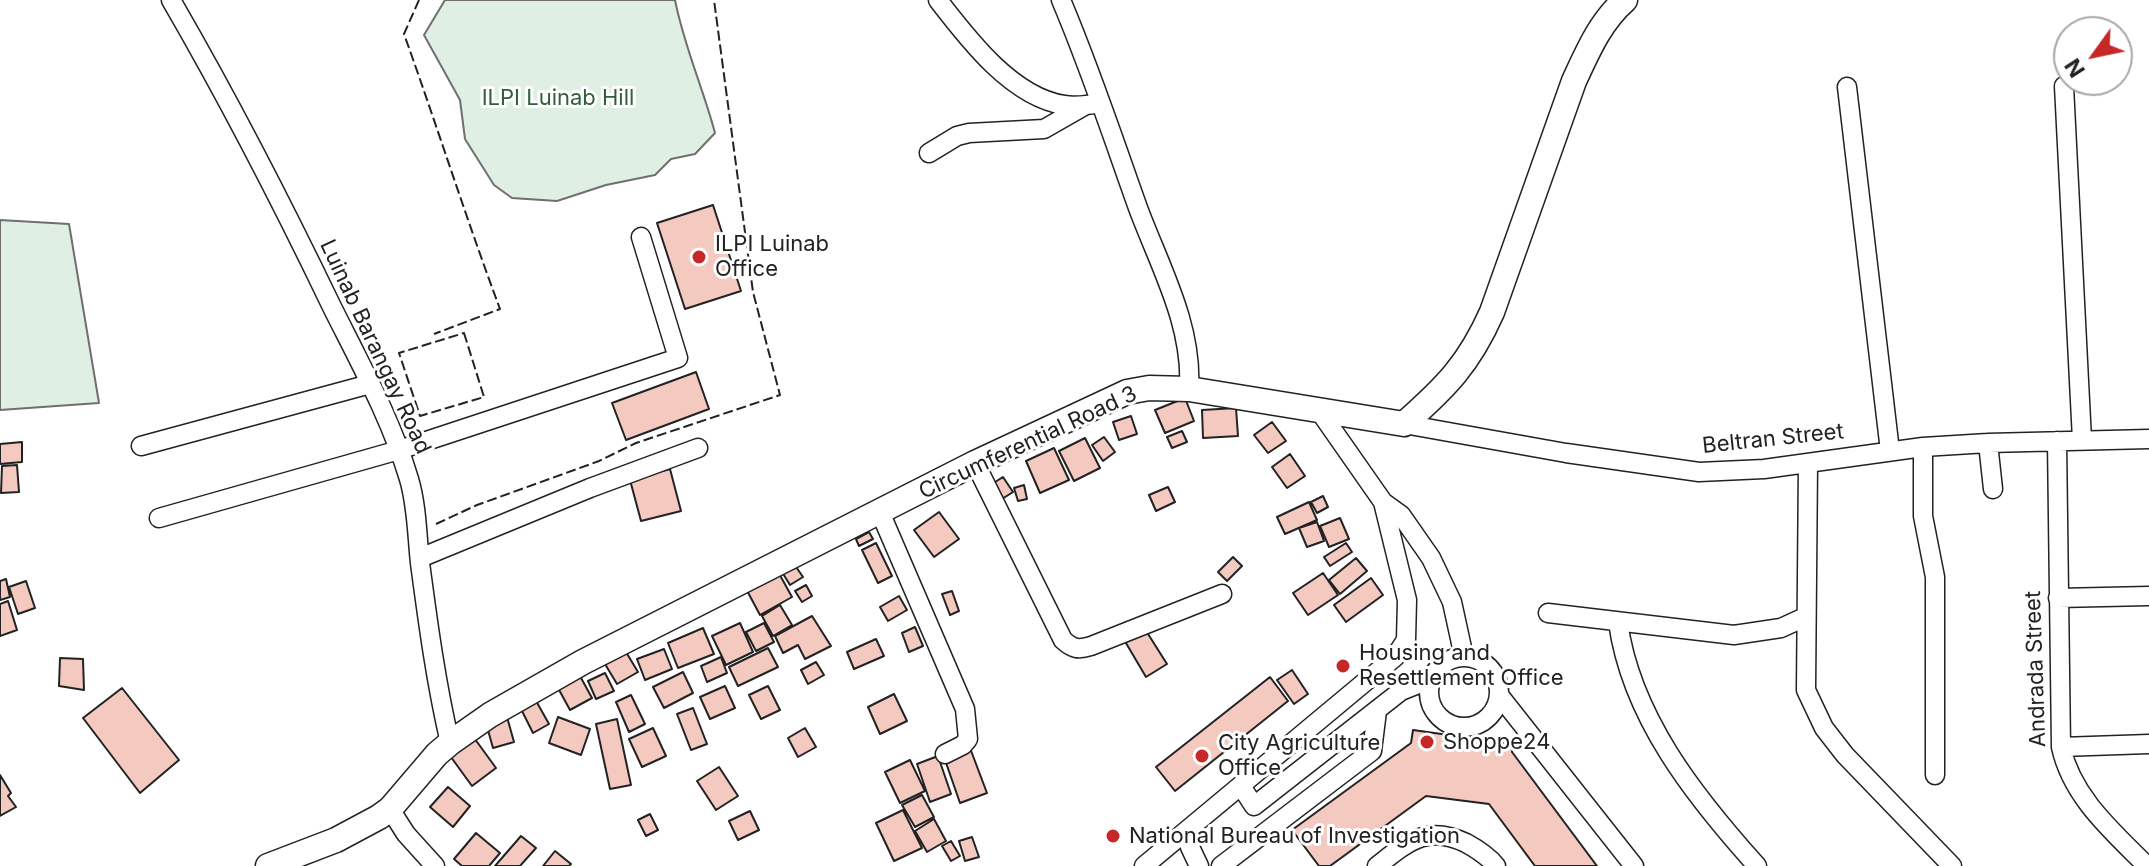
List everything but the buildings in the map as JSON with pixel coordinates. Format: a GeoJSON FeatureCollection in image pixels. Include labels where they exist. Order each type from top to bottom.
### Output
{"type":"FeatureCollection","features":[{"type":"Feature","properties":{"kind":"main road"},"geometry":{"type":"LineString","coordinates":[[1404,424],[1449,383],[1479,341],[1574,81],[1590,44],[1605,20],[1625,0]]}},
{"type":"Feature","properties":{"kind":"main road","name":"Circumferential Road 3"},"geometry":{"type":"LineString","coordinates":[[268,866],[336,840],[390,809],[450,743],[490,715],[583,662],[975,463],[1127,392],[1160,388],[1189,389],[1404,424]]}},
{"type":"Feature","properties":{"kind":"street","name":"Luinab Barangay Road"},"geometry":{"type":"LineString","coordinates":[[171,0],[247,135],[370,384],[399,450],[416,512],[437,688],[450,743]]}},
{"type":"Feature","properties":{"kind":"street"},"geometry":{"type":"LineString","coordinates":[[938,0],[984,56],[1032,94],[1054,103],[1093,104]]}},
{"type":"Feature","properties":{"kind":"street"},"geometry":{"type":"LineString","coordinates":[[1061,0],[1093,104],[1180,314],[1191,362],[1189,389]]}},
{"type":"Feature","properties":{"kind":"street"},"geometry":{"type":"LineString","coordinates":[[1847,87],[1890,451]]}},
{"type":"Feature","properties":{"kind":"street"},"geometry":{"type":"LineString","coordinates":[[2065,96],[2082,440]]}},
{"type":"Feature","properties":{"kind":"street"},"geometry":{"type":"LineString","coordinates":[[929,153],[946,141],[969,133],[1044,129],[1093,104]]}},
{"type":"Feature","properties":{"kind":"street"},"geometry":{"type":"LineString","coordinates":[[159,518],[399,450],[678,358],[641,237]]}},
{"type":"Feature","properties":{"kind":"street"},"geometry":{"type":"LineString","coordinates":[[141,446],[370,384]]}},
{"type":"Feature","properties":{"kind":"street"},"geometry":{"type":"LineString","coordinates":[[1318,409],[1383,502],[1401,515],[1431,558],[1452,602],[1464,657]]}},
{"type":"Feature","properties":{"kind":"street","name":"Beltran Street"},"geometry":{"type":"LineString","coordinates":[[1404,424],[1551,451],[1699,472],[1729,472],[1923,447],[2149,439]]}},
{"type":"Feature","properties":{"kind":"street","name":"Andrada Street"},"geometry":{"type":"LineString","coordinates":[[2057,441],[2061,747],[2066,768],[2081,795],[2147,866]]}},
{"type":"Feature","properties":{"kind":"street"},"geometry":{"type":"LineString","coordinates":[[1988,443],[1993,489]]}},
{"type":"Feature","properties":{"kind":"street"},"geometry":{"type":"LineString","coordinates":[[1923,447],[1923,516],[1935,577],[1935,775]]}},
{"type":"Feature","properties":{"kind":"street"},"geometry":{"type":"LineString","coordinates":[[420,558],[590,488],[698,448]]}},
{"type":"Feature","properties":{"kind":"street"},"geometry":{"type":"LineString","coordinates":[[975,463],[1063,640],[1072,648],[1091,646],[1222,594]]}},
{"type":"Feature","properties":{"kind":"street"},"geometry":{"type":"LineString","coordinates":[[1808,463],[1806,690],[1824,728],[1845,755],[1952,866]]}},
{"type":"Feature","properties":{"kind":"street"},"geometry":{"type":"LineString","coordinates":[[1144,866],[1395,657],[1406,640],[1407,600],[1383,502]]}},
{"type":"Feature","properties":{"kind":"street"},"geometry":{"type":"LineString","coordinates":[[880,512],[965,709],[968,739],[945,754]]}},
{"type":"Feature","properties":{"kind":"street"},"geometry":{"type":"LineString","coordinates":[[2058,598],[2149,596]]}},
{"type":"Feature","properties":{"kind":"street"},"geometry":{"type":"LineString","coordinates":[[1548,613],[1734,635],[1781,628],[1805,617]]}},
{"type":"Feature","properties":{"kind":"street"},"geometry":{"type":"LineString","coordinates":[[1618,622],[1628,672],[1667,750],[1696,797],[1757,866]]}},
{"type":"Feature","properties":{"kind":"street"},"geometry":{"type":"LineString","coordinates":[[1433,709],[1429,694],[1431,679],[1439,668],[1450,660],[1464,657],[1485,665],[1493,673],[1499,695],[1634,866]]}},
{"type":"Feature","properties":{"kind":"street"},"geometry":{"type":"LineString","coordinates":[[1254,806],[1401,691],[1431,679]]}},
{"type":"Feature","properties":{"kind":"street"},"geometry":{"type":"LineString","coordinates":[[1401,691],[1433,709],[1449,724],[1471,727],[1490,716],[1499,695]]}},
{"type":"Feature","properties":{"kind":"street"},"geometry":{"type":"LineString","coordinates":[[1221,866],[1372,751],[1377,711]]}},
{"type":"Feature","properties":{"kind":"street"},"geometry":{"type":"LineString","coordinates":[[2061,747],[2149,744]]}},
{"type":"Feature","properties":{"kind":"street"},"geometry":{"type":"LineString","coordinates":[[1241,786],[1273,826]]}},
{"type":"Feature","properties":{"kind":"street"},"geometry":{"type":"LineString","coordinates":[[390,809],[406,834],[435,866]]}},
{"type":"Feature","properties":{"kind":"street"},"geometry":{"type":"LineString","coordinates":[[1187,830],[1190,847],[1199,866]]}},
{"type":"Feature","properties":{"kind":"street"},"geometry":{"type":"LineString","coordinates":[[1377,866],[1408,842],[1431,834],[1452,836],[1474,847],[1496,866]]}},
{"type":"Feature","properties":{"kind":"green space","name":"ILPI Luinab Hill"},"geometry":{"type":"Polygon","coordinates":[[[445,0],[675,0],[715,133],[695,154],[671,159],[655,175],[606,185],[557,201],[512,198],[494,185],[465,139],[460,100],[424,35],[445,0]]]}},
{"type":"Feature","properties":{"kind":"green space"},"geometry":{"type":"Polygon","coordinates":[[[0,220],[69,224],[99,403],[0,410],[0,220]]]}},
{"type":"Feature","properties":{"kind":"fence"},"geometry":{"type":"LineString","coordinates":[[419,0],[404,34],[500,309],[434,334]]}},
{"type":"Feature","properties":{"kind":"fence"},"geometry":{"type":"LineString","coordinates":[[436,524],[477,505],[599,461],[636,443],[780,395],[753,292],[714,0]]}},
{"type":"Feature","properties":{"kind":"fence"},"geometry":{"type":"LineString","coordinates":[[464,333],[484,397],[420,416],[399,353],[464,333]]}},
{"type":"Feature","properties":{"kind":"place","name":"ILPI Luinab Office"},"geometry":{"type":"Point","coordinates":[699,257]}},
{"type":"Feature","properties":{"kind":"place","name":"Housing and Resettlement Office"},"geometry":{"type":"Point","coordinates":[1343,666]}},
{"type":"Feature","properties":{"kind":"place","name":"Shoppe24"},"geometry":{"type":"Point","coordinates":[1427,742]}},
{"type":"Feature","properties":{"kind":"place","name":"City Agriculture Office"},"geometry":{"type":"Point","coordinates":[1202,756]}},
{"type":"Feature","properties":{"kind":"place","name":"National Bureau of Investigation"},"geometry":{"type":"Point","coordinates":[1113,836]}}]}
